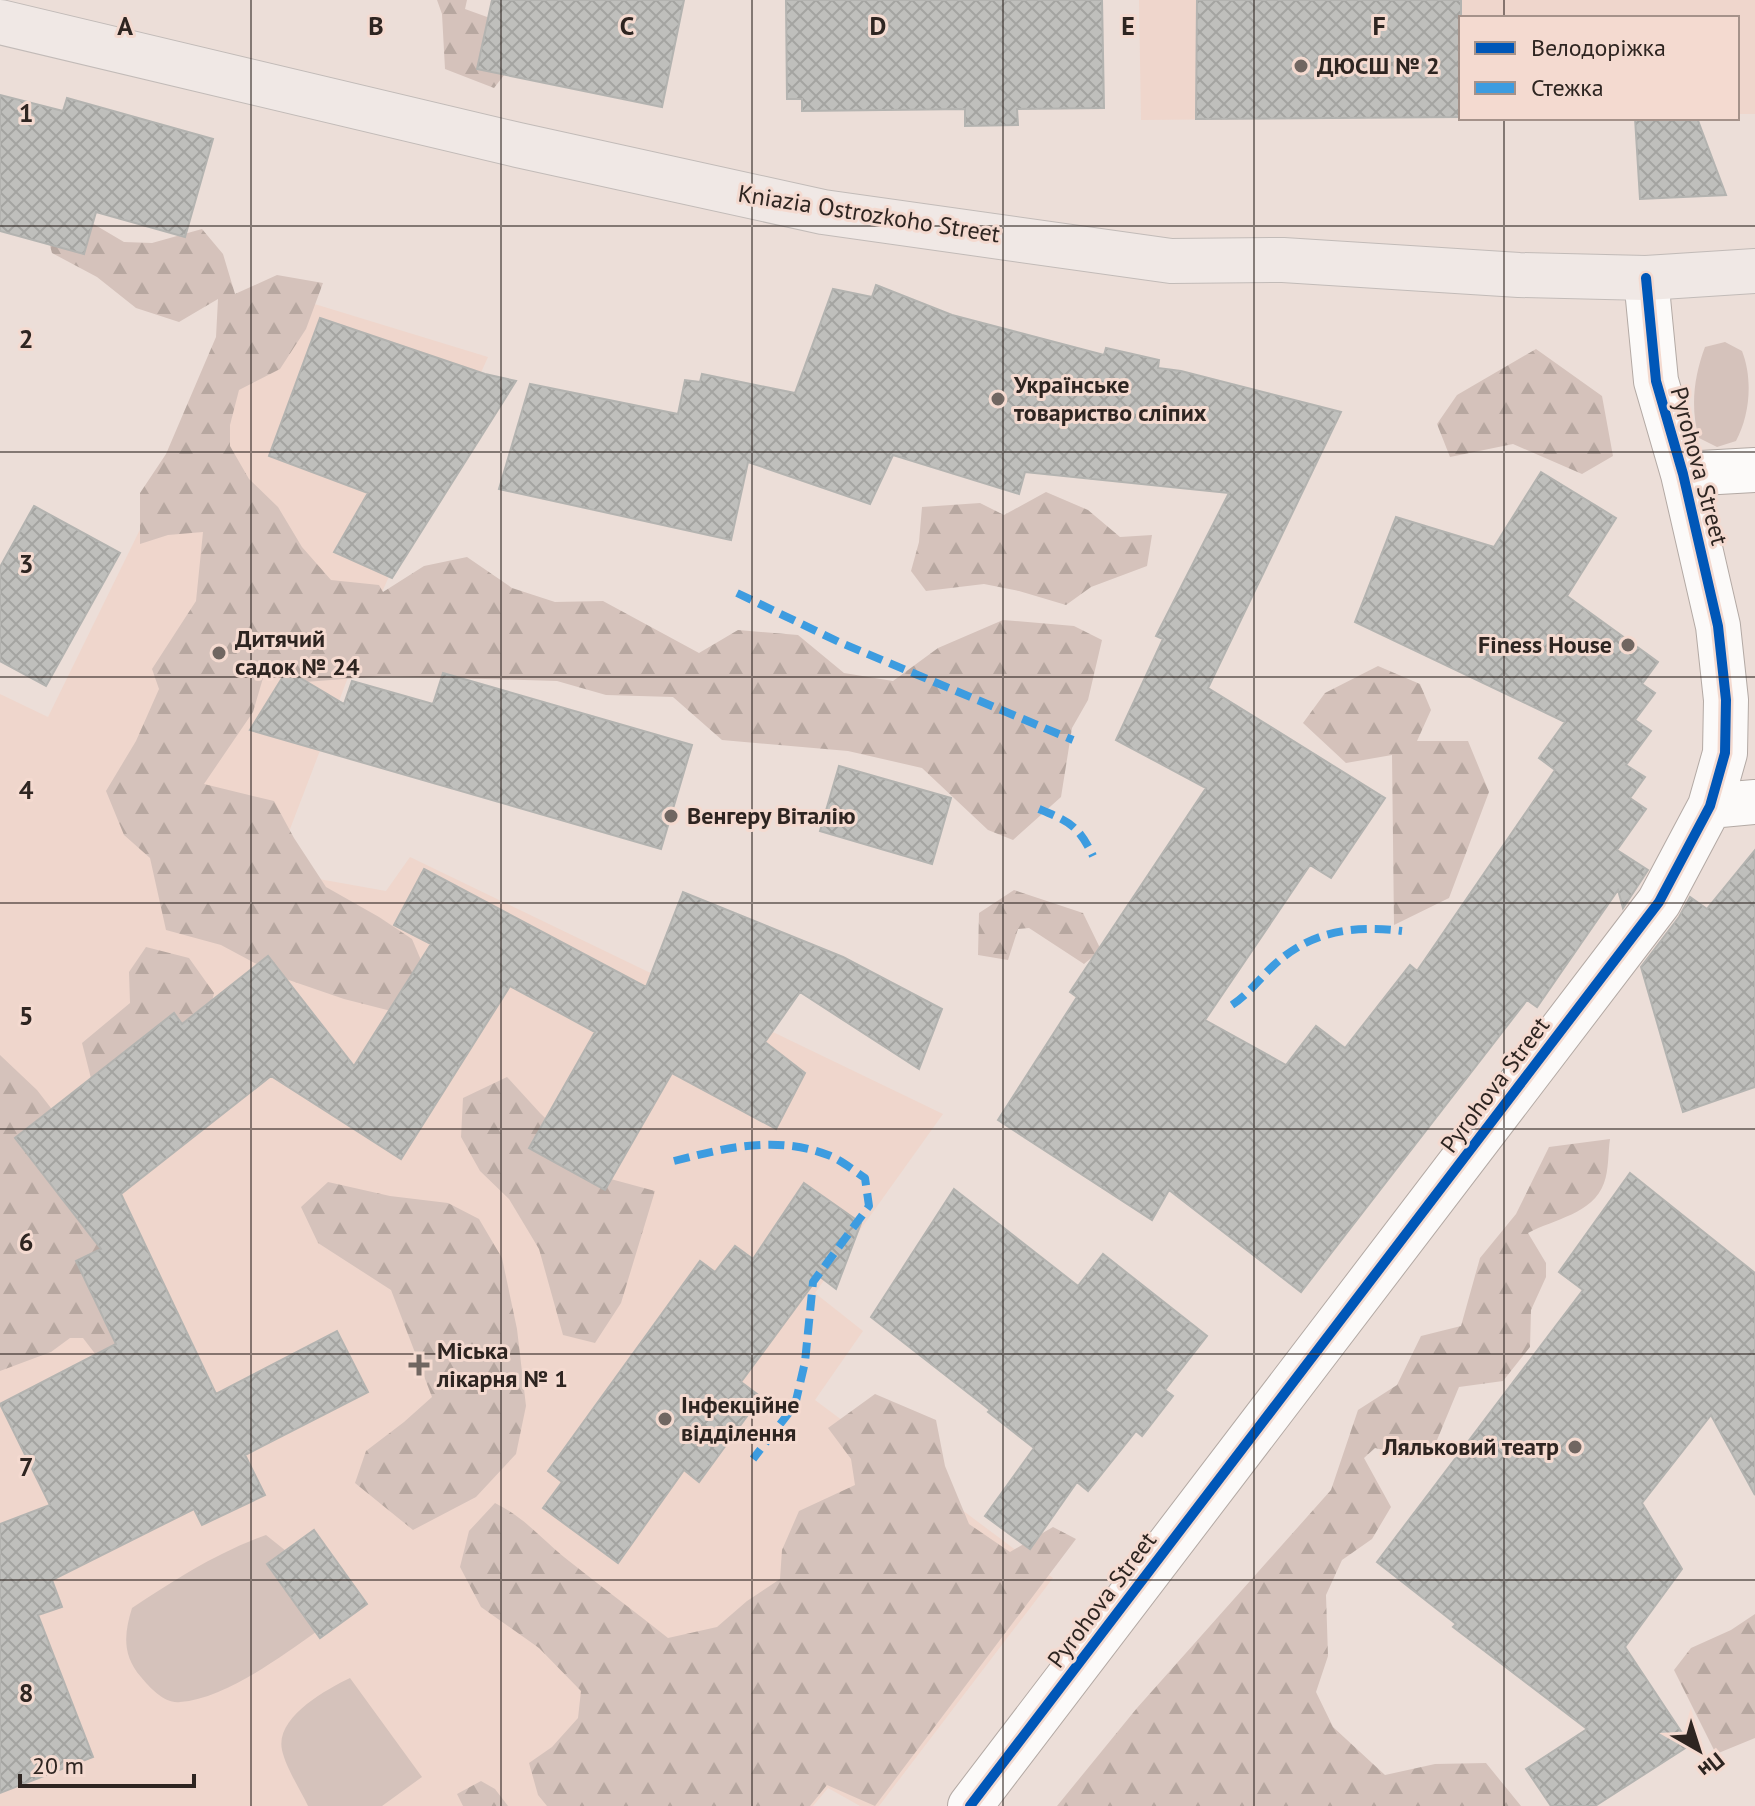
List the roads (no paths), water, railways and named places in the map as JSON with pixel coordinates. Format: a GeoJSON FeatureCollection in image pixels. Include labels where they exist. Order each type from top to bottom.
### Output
{"type":"FeatureCollection","features":[{"type":"Feature","properties":{"kind":"main road","name":"Kniazia Ostrozkoho Street"},"geometry":{"type":"LineString","coordinates":[[0,22],[518,145],[823,212],[1171,261],[1283,260],[1519,275],[1646,278],[1755,271]]}},
{"type":"Feature","properties":{"kind":"street","name":"Pyrohova Street"},"geometry":{"type":"LineString","coordinates":[[970,1806],[1659,902],[1710,806],[1725,753],[1726,700],[1718,626],[1683,474],[1656,381],[1646,278]]}},
{"type":"Feature","properties":{"kind":"street"},"geometry":{"type":"LineString","coordinates":[[1683,474],[1755,470]]}},
{"type":"Feature","properties":{"kind":"street"},"geometry":{"type":"LineString","coordinates":[[1710,806],[1755,802]]}},
{"type":"Feature","properties":{"kind":"place","name":"ДЮСШ № 2"},"geometry":{"type":"Point","coordinates":[1301,66]}},
{"type":"Feature","properties":{"kind":"place","name":"Українське товариство сліпих"},"geometry":{"type":"Point","coordinates":[998,399]}},
{"type":"Feature","properties":{"kind":"place","name":"Finess House"},"geometry":{"type":"Point","coordinates":[1628,645]}},
{"type":"Feature","properties":{"kind":"place","name":"Дитячий садок № 24"},"geometry":{"type":"Point","coordinates":[219,653]}},
{"type":"Feature","properties":{"kind":"place","name":"Венгеру Віталію"},"geometry":{"type":"Point","coordinates":[671,816]}},
{"type":"Feature","properties":{"kind":"place","name":"Міська лікарня № 1"},"geometry":{"type":"Point","coordinates":[419,1365]}},
{"type":"Feature","properties":{"kind":"place","name":"Інфекційне відділення"},"geometry":{"type":"Point","coordinates":[665,1419]}},
{"type":"Feature","properties":{"kind":"place","name":"Ляльковий театр"},"geometry":{"type":"Point","coordinates":[1575,1447]}}]}
